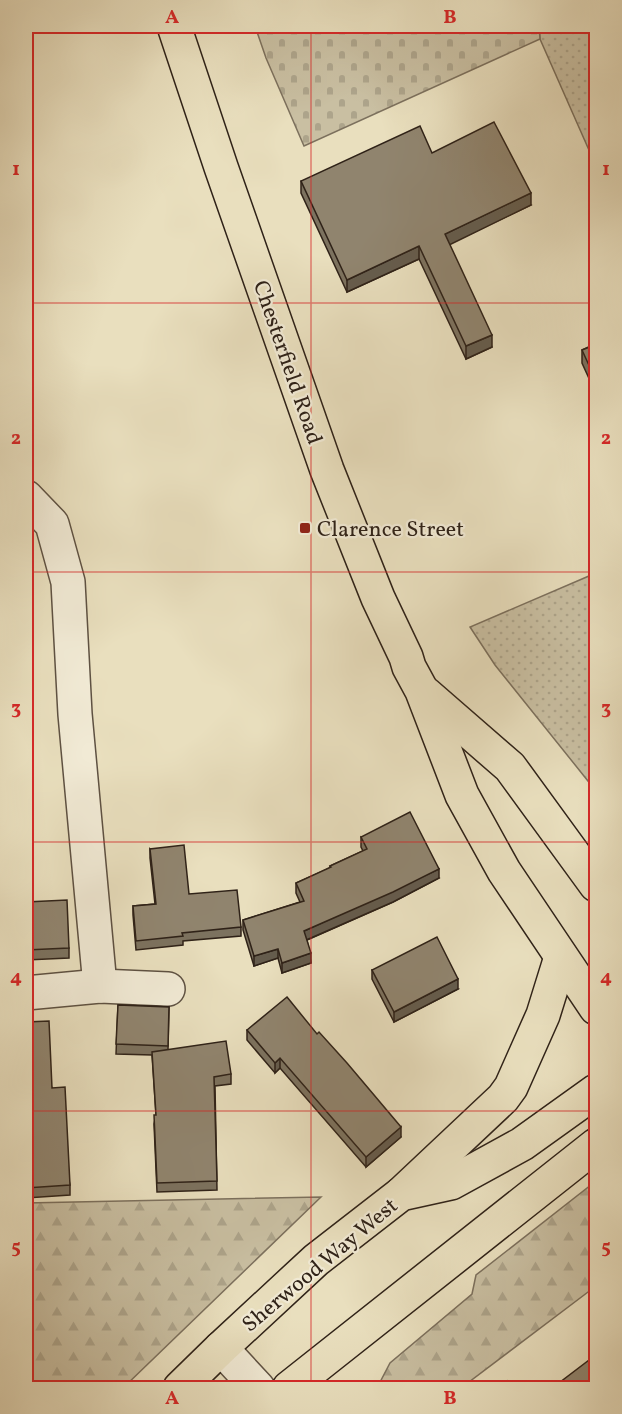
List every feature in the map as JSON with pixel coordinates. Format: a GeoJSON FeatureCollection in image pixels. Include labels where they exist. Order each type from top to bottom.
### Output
{"type":"FeatureCollection","features":[{"type":"Feature","properties":{"kind":"highway","name":"Chesterfield Road"},"geometry":{"type":"LineString","coordinates":[[174,26],[327,470],[378,597],[422,691]]}},
{"type":"Feature","properties":{"kind":"highway"},"geometry":{"type":"LineString","coordinates":[[422,691],[510,767],[597,885]]}},
{"type":"Feature","properties":{"kind":"highway"},"geometry":{"type":"LineString","coordinates":[[422,691],[462,795],[504,871],[597,1008]]}},
{"type":"Feature","properties":{"kind":"highway"},"geometry":{"type":"LineString","coordinates":[[401,1194],[511,1088],[543,1015],[561,957]]}},
{"type":"Feature","properties":{"kind":"highway","name":"Sherwood Way West"},"geometry":{"type":"LineString","coordinates":[[180,1389],[316,1260],[401,1194],[451,1183],[522,1144],[597,1091]]}},
{"type":"Feature","properties":{"kind":"highway"},"geometry":{"type":"LineString","coordinates":[[289,1389],[597,1145]]}},
{"type":"Feature","properties":{"kind":"street"},"geometry":{"type":"LineString","coordinates":[[26,497],[52,524],[69,582],[75,714],[100,986]]}},
{"type":"Feature","properties":{"kind":"street"},"geometry":{"type":"LineString","coordinates":[[26,993],[100,986],[168,990]]}},
{"type":"Feature","properties":{"kind":"street"},"geometry":{"type":"LineString","coordinates":[[221,1348],[258,1389]]}},
{"type":"Feature","properties":{"kind":"green space"},"geometry":{"type":"Polygon","coordinates":[[[255,26],[539,26],[540,39],[304,146],[266,58],[255,26]]]}},
{"type":"Feature","properties":{"kind":"green space"},"geometry":{"type":"Polygon","coordinates":[[[539,26],[596,26],[596,166],[540,39],[539,26]]]}},
{"type":"Feature","properties":{"kind":"green space"},"geometry":{"type":"Polygon","coordinates":[[[596,573],[596,791],[495,665],[470,627],[596,573]]]}},
{"type":"Feature","properties":{"kind":"green space"},"geometry":{"type":"Polygon","coordinates":[[[596,1181],[596,1286],[461,1388],[377,1388],[390,1363],[472,1294],[476,1275],[596,1181]]]}},
{"type":"Feature","properties":{"kind":"green space"},"geometry":{"type":"Polygon","coordinates":[[[321,1197],[123,1388],[26,1388],[26,1203],[321,1197]]]}},
{"type":"Feature","properties":{"kind":"building"},"geometry":{"type":"Polygon","coordinates":[[[494,122],[531,193],[445,234],[492,335],[466,346],[419,246],[347,280],[301,181],[420,126],[432,153],[494,122]]]}},
{"type":"Feature","properties":{"kind":"building"},"geometry":{"type":"Polygon","coordinates":[[[597,344],[597,383],[582,350],[597,344]]]}},
{"type":"Feature","properties":{"kind":"building"},"geometry":{"type":"Polygon","coordinates":[[[410,812],[439,869],[304,931],[311,953],[282,963],[278,949],[254,956],[243,920],[304,901],[296,883],[367,849],[361,837],[410,812]]]}},
{"type":"Feature","properties":{"kind":"building"},"geometry":{"type":"Polygon","coordinates":[[[184,845],[189,894],[237,890],[241,927],[182,933],[183,936],[136,941],[133,906],[156,904],[150,849],[184,845]]]}},
{"type":"Feature","properties":{"kind":"building"},"geometry":{"type":"Polygon","coordinates":[[[67,900],[69,948],[26,950],[26,902],[67,900]]]}},
{"type":"Feature","properties":{"kind":"building"},"geometry":{"type":"Polygon","coordinates":[[[437,937],[458,979],[394,1012],[372,970],[437,937]]]}},
{"type":"Feature","properties":{"kind":"building"},"geometry":{"type":"Polygon","coordinates":[[[287,997],[317,1034],[319,1032],[401,1127],[366,1157],[280,1058],[275,1063],[247,1030],[287,997]]]}},
{"type":"Feature","properties":{"kind":"building"},"geometry":{"type":"Polygon","coordinates":[[[118,1005],[169,1007],[168,1046],[116,1044],[118,1005]]]}},
{"type":"Feature","properties":{"kind":"building"},"geometry":{"type":"Polygon","coordinates":[[[49,1021],[52,1088],[65,1087],[70,1185],[26,1188],[26,1022],[49,1021]]]}},
{"type":"Feature","properties":{"kind":"building"},"geometry":{"type":"Polygon","coordinates":[[[226,1041],[231,1074],[214,1077],[217,1181],[157,1183],[152,1052],[226,1041]]]}},
{"type":"Feature","properties":{"kind":"building"},"geometry":{"type":"Polygon","coordinates":[[[597,1354],[597,1389],[551,1389],[597,1354]]]}},
{"type":"Feature","properties":{"kind":"building"},"geometry":{"type":"Polygon","coordinates":[[[507,1381],[512,1389],[498,1389],[507,1381]]]}},
{"type":"Feature","properties":{"kind":"place","name":"Clarence Street"},"geometry":{"type":"Point","coordinates":[305,528]}}]}
